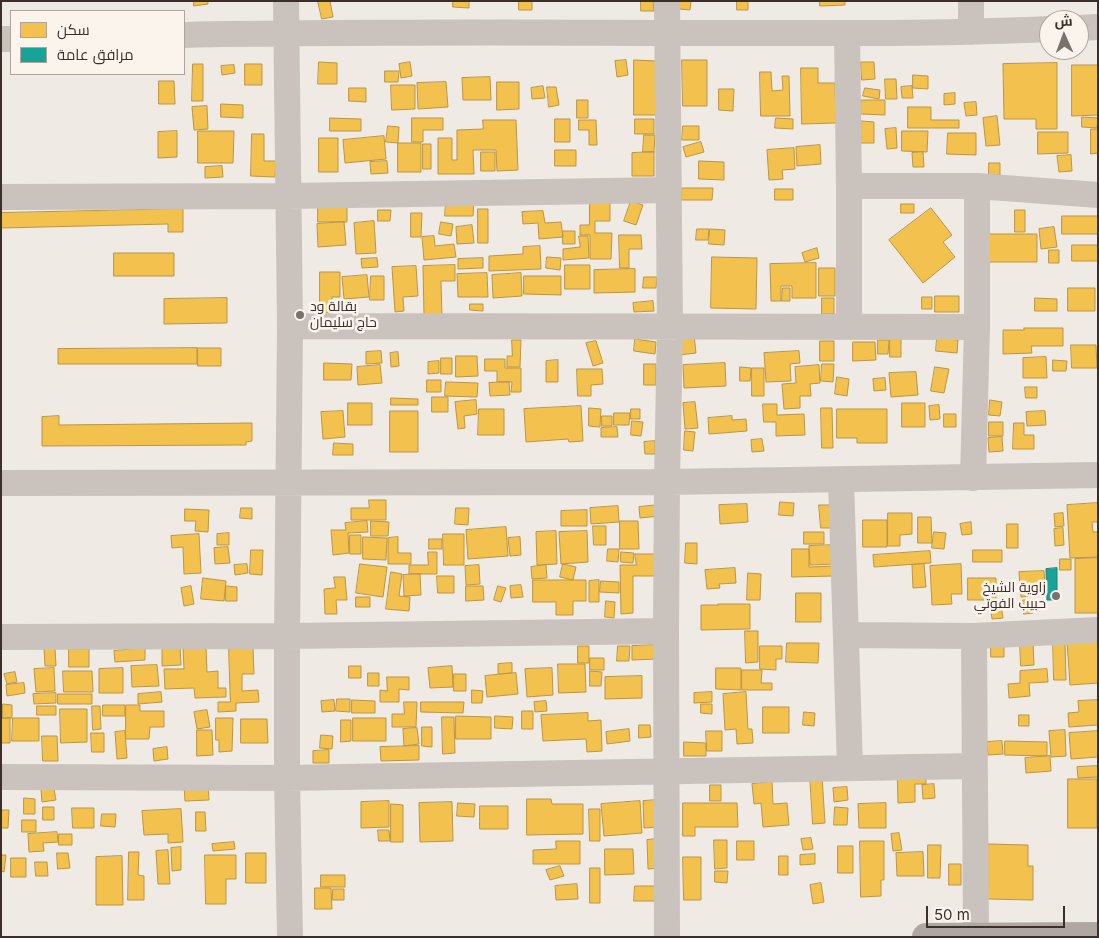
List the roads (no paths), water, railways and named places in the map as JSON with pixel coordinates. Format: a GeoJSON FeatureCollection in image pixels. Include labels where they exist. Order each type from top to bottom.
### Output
{"type":"FeatureCollection","features":[{"type":"Feature","properties":{"kind":"main road"},"geometry":{"type":"LineString","coordinates":[[926,937],[1098,936]]}},
{"type":"Feature","properties":{"kind":"street"},"geometry":{"type":"LineString","coordinates":[[286,1],[290,326],[287,636],[290,937]]}},
{"type":"Feature","properties":{"kind":"street"},"geometry":{"type":"LineString","coordinates":[[666,937],[666,631],[670,328],[667,1]]}},
{"type":"Feature","properties":{"kind":"street"},"geometry":{"type":"LineString","coordinates":[[971,1],[971,32]]}},
{"type":"Feature","properties":{"kind":"street"},"geometry":{"type":"LineString","coordinates":[[185,35],[286,32],[847,33],[1039,29]]}},
{"type":"Feature","properties":{"kind":"street"},"geometry":{"type":"LineString","coordinates":[[847,33],[849,327]]}},
{"type":"Feature","properties":{"kind":"street"},"geometry":{"type":"LineString","coordinates":[[849,186],[977,186],[1098,194]]}},
{"type":"Feature","properties":{"kind":"street"},"geometry":{"type":"LineString","coordinates":[[973,478],[977,327],[977,186]]}},
{"type":"Feature","properties":{"kind":"street"},"geometry":{"type":"LineString","coordinates":[[1,197],[288,196],[669,190]]}},
{"type":"Feature","properties":{"kind":"street"},"geometry":{"type":"LineString","coordinates":[[290,326],[977,327]]}},
{"type":"Feature","properties":{"kind":"street"},"geometry":{"type":"LineString","coordinates":[[1,483],[667,482],[1098,475]]}},
{"type":"Feature","properties":{"kind":"street"},"geometry":{"type":"LineString","coordinates":[[841,480],[850,768]]}},
{"type":"Feature","properties":{"kind":"street"},"geometry":{"type":"LineString","coordinates":[[846,635],[974,636],[1098,630]]}},
{"type":"Feature","properties":{"kind":"street"},"geometry":{"type":"LineString","coordinates":[[1,638],[666,631]]}},
{"type":"Feature","properties":{"kind":"street"},"geometry":{"type":"LineString","coordinates":[[974,636],[976,936]]}},
{"type":"Feature","properties":{"kind":"street"},"geometry":{"type":"LineString","coordinates":[[1,777],[288,778],[974,766]]}},
{"type":"Feature","properties":{"kind":"place","name":"بقالة ود حاج سليمان"},"geometry":{"type":"Point","coordinates":[300,315]}},
{"type":"Feature","properties":{"kind":"place","name":"زاوية الشيخ حبيب الفوتي"},"geometry":{"type":"Point","coordinates":[1056,596]}}]}
